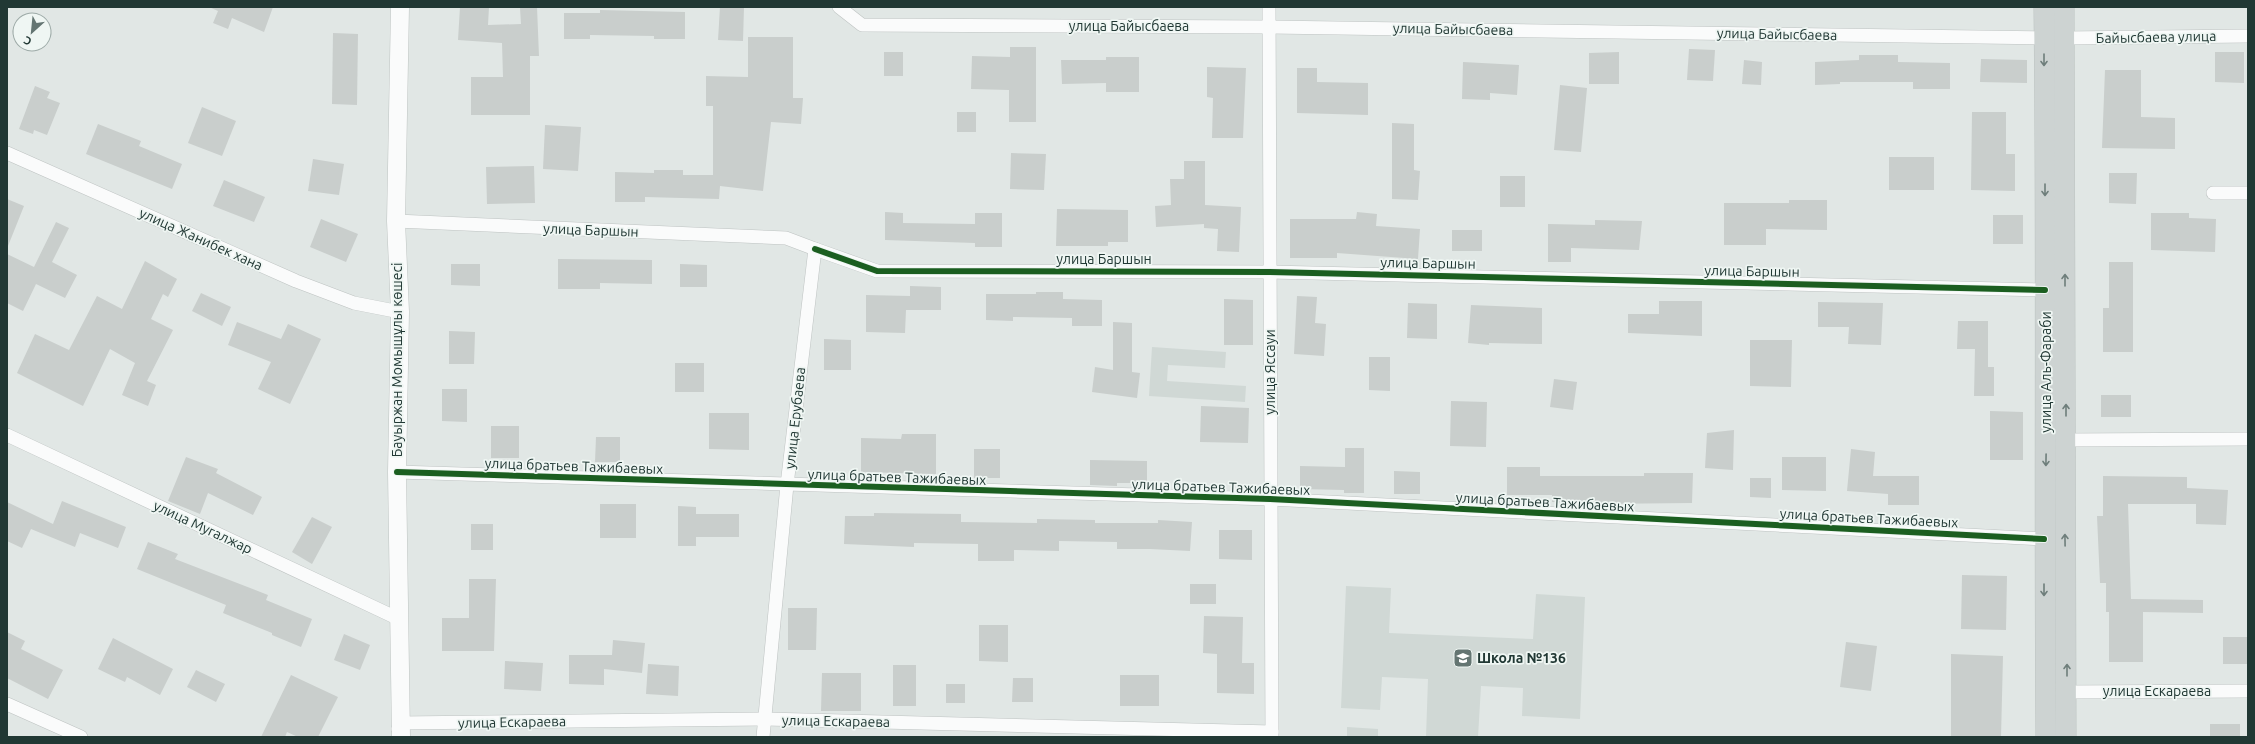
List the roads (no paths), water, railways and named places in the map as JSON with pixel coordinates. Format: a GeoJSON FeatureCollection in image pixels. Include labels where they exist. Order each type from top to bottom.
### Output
{"type":"FeatureCollection","features":[{"type":"Feature","properties":{"kind":"main road","name":"улица Аль-Фараби"},"geometry":{"type":"LineString","coordinates":[[2044,7],[2047,440],[2044,539],[2046,737]]}},
{"type":"Feature","properties":{"kind":"main road","name":"улица Аль-Фараби"},"geometry":{"type":"LineString","coordinates":[[2064,7],[2066,737]]}},
{"type":"Feature","properties":{"kind":"street","name":"Бауыржан Момышұлы көшесі"},"geometry":{"type":"LineString","coordinates":[[399,732],[397,472],[400,312],[396,221],[400,7]]}},
{"type":"Feature","properties":{"kind":"street","name":"улица Байысбаева"},"geometry":{"type":"LineString","coordinates":[[839,7],[862,25],[1268,26],[2044,38]]}},
{"type":"Feature","properties":{"kind":"street","name":"улица Яссауи"},"geometry":{"type":"LineString","coordinates":[[1269,7],[1272,734]]}},
{"type":"Feature","properties":{"kind":"street","name":"Байысбаева улица"},"geometry":{"type":"LineString","coordinates":[[2064,38],[2248,36]]}},
{"type":"Feature","properties":{"kind":"street","name":"улица Жанибек хана"},"geometry":{"type":"LineString","coordinates":[[7,153],[296,281],[354,303],[400,312]]}},
{"type":"Feature","properties":{"kind":"street"},"geometry":{"type":"LineString","coordinates":[[2213,193],[2248,193]]}},
{"type":"Feature","properties":{"kind":"street","name":"улица Баршын"},"geometry":{"type":"LineString","coordinates":[[396,221],[786,238],[877,271],[1269,272],[2045,290]]}},
{"type":"Feature","properties":{"kind":"street","name":"улица Ерубаева"},"geometry":{"type":"LineString","coordinates":[[763,737],[766,719],[787,486],[815,249]]}},
{"type":"Feature","properties":{"kind":"street","name":"улица Мугалжар"},"geometry":{"type":"LineString","coordinates":[[7,435],[399,619]]}},
{"type":"Feature","properties":{"kind":"street"},"geometry":{"type":"LineString","coordinates":[[2066,440],[2248,438]]}},
{"type":"Feature","properties":{"kind":"street","name":"улица братьев Тажибаевых"},"geometry":{"type":"LineString","coordinates":[[397,472],[787,486],[1270,500],[2044,539]]}},
{"type":"Feature","properties":{"kind":"street","name":"улица Ескараева"},"geometry":{"type":"LineString","coordinates":[[2067,692],[2248,691]]}},
{"type":"Feature","properties":{"kind":"street"},"geometry":{"type":"LineString","coordinates":[[7,704],[81,737]]}},
{"type":"Feature","properties":{"kind":"street","name":"улица Ескараева"},"geometry":{"type":"LineString","coordinates":[[399,732],[766,719],[1272,734]]}},
{"type":"Feature","properties":{"kind":"place","name":"Школа №136"},"geometry":{"type":"Point","coordinates":[1463,658]}}]}
